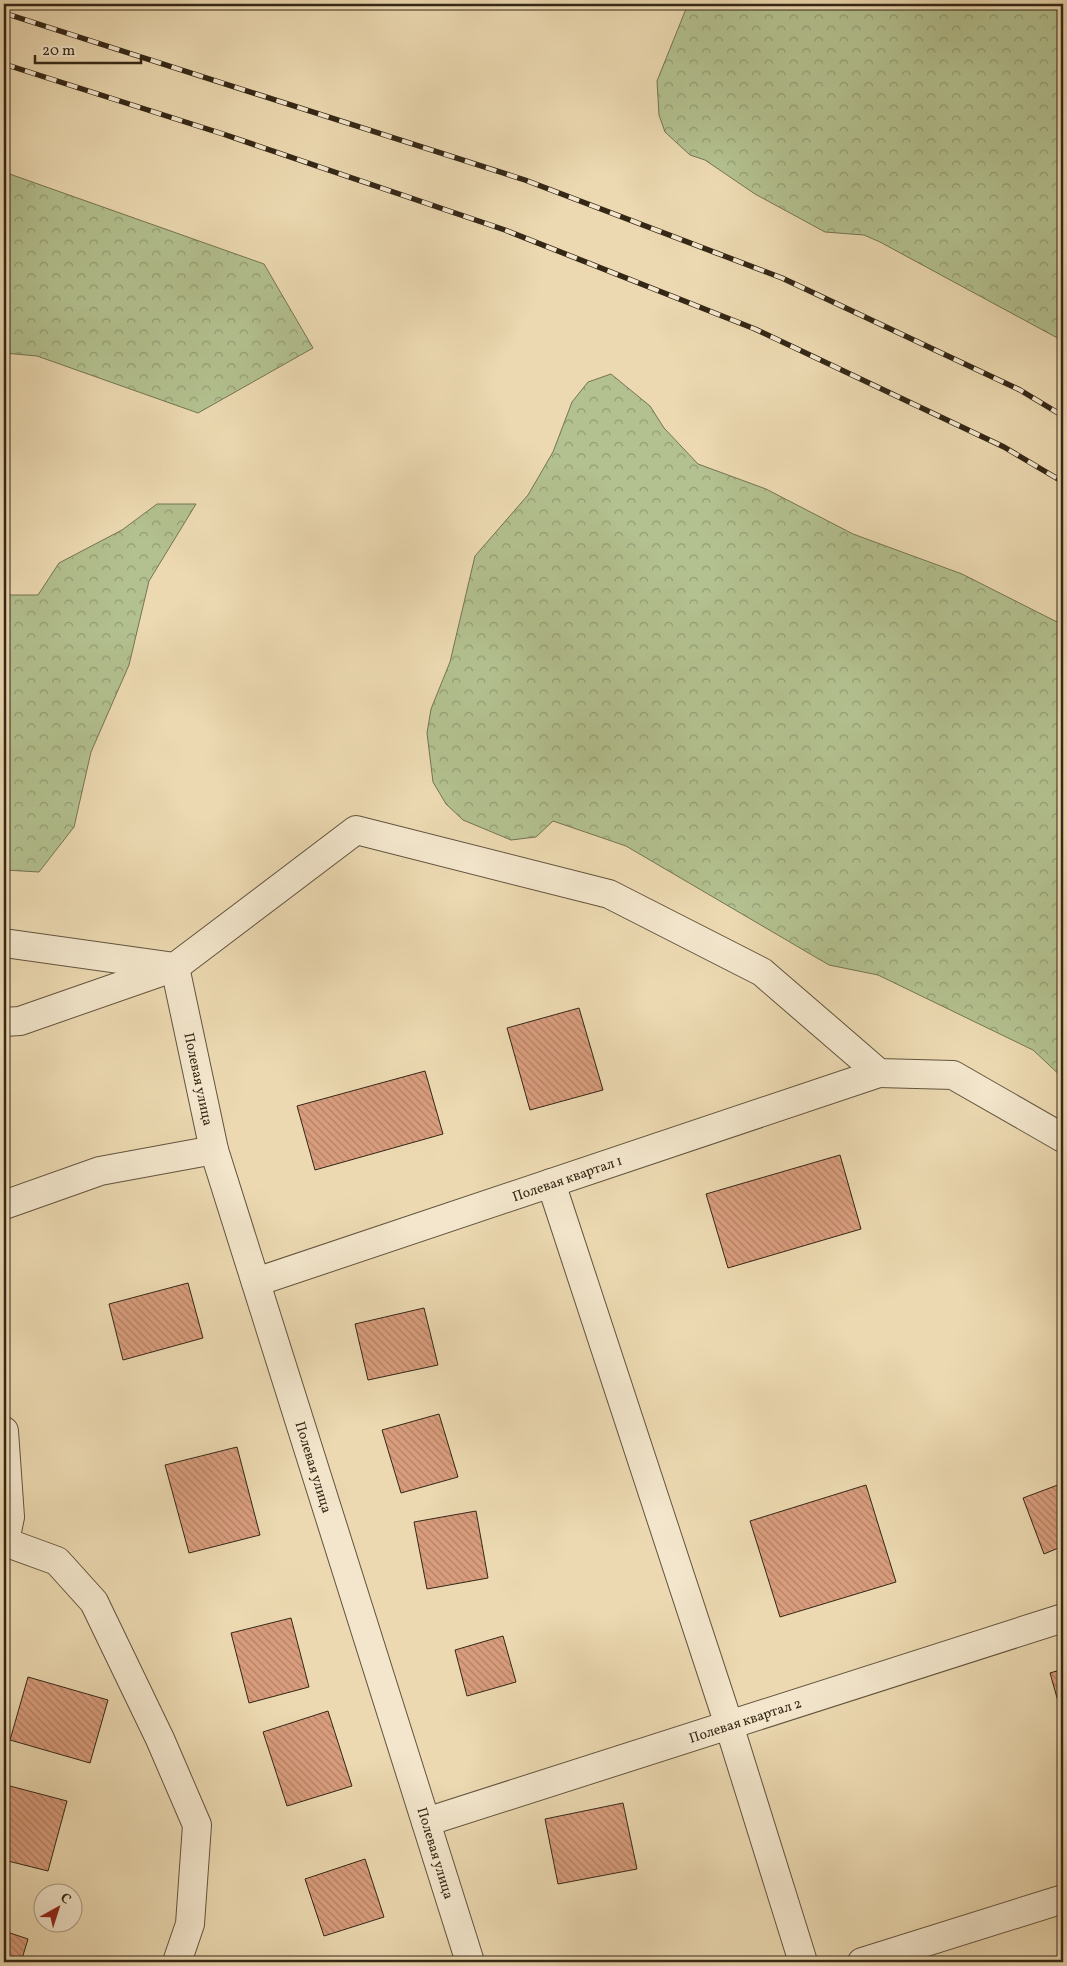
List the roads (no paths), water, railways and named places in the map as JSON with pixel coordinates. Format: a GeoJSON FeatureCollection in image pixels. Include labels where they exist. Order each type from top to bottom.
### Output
{"type":"FeatureCollection","features":[{"type":"Feature","properties":{"kind":"street"},"geometry":{"type":"LineString","coordinates":[[4,1022],[20,1021],[176,967],[356,830],[609,894],[762,972],[879,1073],[953,1075],[1063,1138]]}},
{"type":"Feature","properties":{"kind":"street"},"geometry":{"type":"LineString","coordinates":[[4,943],[176,967]]}},
{"type":"Feature","properties":{"kind":"street","name":"Полевая улица"},"geometry":{"type":"LineString","coordinates":[[176,967],[214,1150],[470,1962]]}},
{"type":"Feature","properties":{"kind":"street","name":"Полевая квартал 1"},"geometry":{"type":"LineString","coordinates":[[256,1282],[879,1073]]}},
{"type":"Feature","properties":{"kind":"street"},"geometry":{"type":"LineString","coordinates":[[4,1205],[100,1171],[214,1150]]}},
{"type":"Feature","properties":{"kind":"street"},"geometry":{"type":"LineString","coordinates":[[551,1183],[729,1725],[803,1962]]}},
{"type":"Feature","properties":{"kind":"street"},"geometry":{"type":"LineString","coordinates":[[4,1431],[10,1517],[4,1544],[58,1561],[94,1602],[160,1739],[197,1826],[190,1924],[177,1962]]}},
{"type":"Feature","properties":{"kind":"street","name":"Полевая квартал 2"},"geometry":{"type":"LineString","coordinates":[[426,1822],[1063,1618]]}},
{"type":"Feature","properties":{"kind":"street"},"geometry":{"type":"LineString","coordinates":[[862,1962],[1063,1899]]}},
{"type":"Feature","properties":{"kind":"railway"},"geometry":{"type":"LineString","coordinates":[[4,13],[525,180],[782,278],[1020,390],[1063,416]]}},
{"type":"Feature","properties":{"kind":"railway"},"geometry":{"type":"LineString","coordinates":[[4,64],[223,134],[505,230],[755,329],[1004,447],[1063,482]]}}]}
